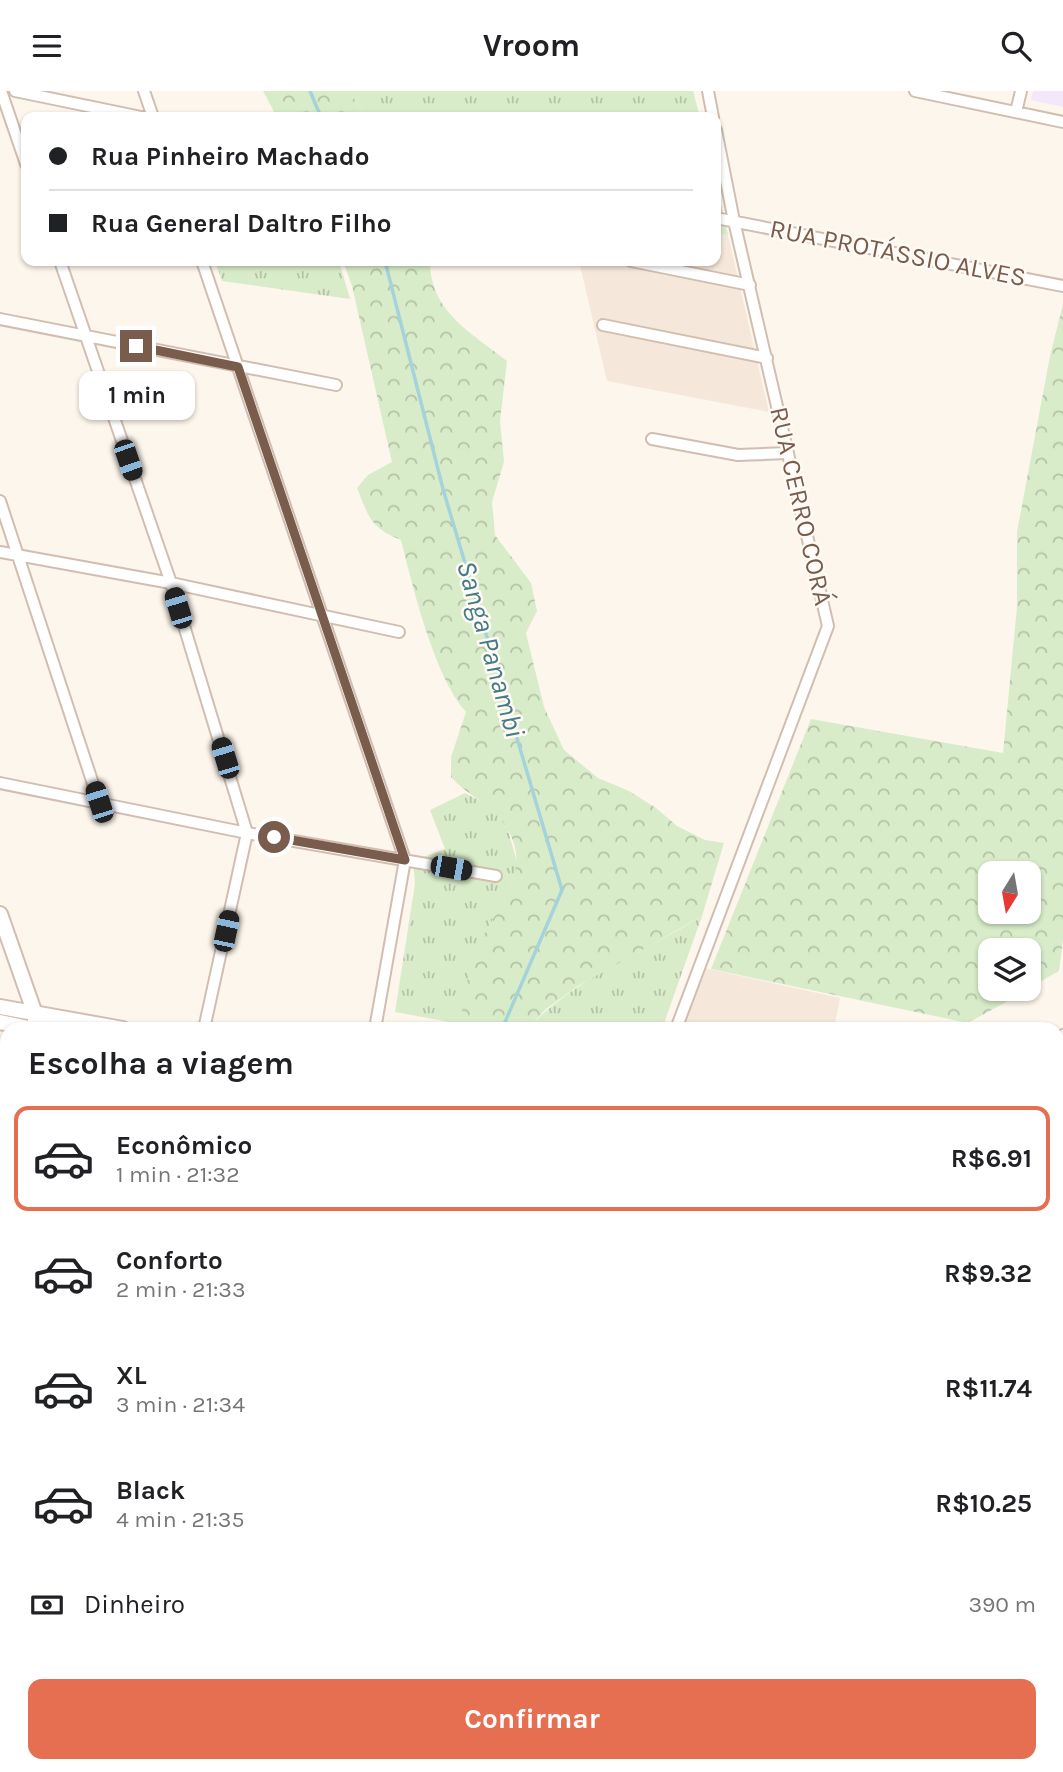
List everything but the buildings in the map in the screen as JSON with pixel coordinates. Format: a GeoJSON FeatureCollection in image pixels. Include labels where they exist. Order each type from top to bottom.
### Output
{"type":"FeatureCollection","features":[{"type":"Feature","properties":{"kind":"street"},"geometry":{"type":"LineString","coordinates":[[1,91],[21,149]]}},
{"type":"Feature","properties":{"kind":"street"},"geometry":{"type":"LineString","coordinates":[[15,91],[117,112]]}},
{"type":"Feature","properties":{"kind":"street"},"geometry":{"type":"LineString","coordinates":[[144,91],[151,112]]}},
{"type":"Feature","properties":{"kind":"street"},"geometry":{"type":"LineString","coordinates":[[708,91],[712,112]]}},
{"type":"Feature","properties":{"kind":"street"},"geometry":{"type":"LineString","coordinates":[[915,91],[1063,123]]}},
{"type":"Feature","properties":{"kind":"street"},"geometry":{"type":"LineString","coordinates":[[1016,112],[1021,91]]}},
{"type":"Feature","properties":{"kind":"street","name":"RUA CERRO CORÁ"},"geometry":{"type":"LineString","coordinates":[[679,1022],[828,626],[721,155]]}},
{"type":"Feature","properties":{"kind":"street","name":"RUA PROTÁSSIO ALVES"},"geometry":{"type":"LineString","coordinates":[[721,219],[1063,286]]}},
{"type":"Feature","properties":{"kind":"street"},"geometry":{"type":"LineString","coordinates":[[62,266],[171,583],[247,833],[206,1022]]}},
{"type":"Feature","properties":{"kind":"street"},"geometry":{"type":"LineString","coordinates":[[204,266],[405,860],[376,1022]]}},
{"type":"Feature","properties":{"kind":"street"},"geometry":{"type":"LineString","coordinates":[[656,266],[750,285]]}},
{"type":"Feature","properties":{"kind":"street"},"geometry":{"type":"LineString","coordinates":[[0,319],[336,385]]}},
{"type":"Feature","properties":{"kind":"street"},"geometry":{"type":"LineString","coordinates":[[603,325],[766,358]]}},
{"type":"Feature","properties":{"kind":"street"},"geometry":{"type":"LineString","coordinates":[[652,439],[738,455],[788,453]]}},
{"type":"Feature","properties":{"kind":"street"},"geometry":{"type":"LineString","coordinates":[[0,501],[99,802]]}},
{"type":"Feature","properties":{"kind":"street"},"geometry":{"type":"LineString","coordinates":[[0,552],[171,583],[399,632]]}},
{"type":"Feature","properties":{"kind":"street"},"geometry":{"type":"LineString","coordinates":[[0,783],[247,833],[496,876]]}},
{"type":"Feature","properties":{"kind":"street"},"geometry":{"type":"LineString","coordinates":[[0,914],[26,993],[27,1022]]}},
{"type":"Feature","properties":{"kind":"street"},"geometry":{"type":"LineString","coordinates":[[0,1007],[84,1022]]}},
{"type":"Feature","properties":{"kind":"shaded area"},"geometry":{"type":"Polygon","coordinates":[[[1033,91],[1063,91],[1063,107],[1031,100],[1033,91]]]}},
{"type":"Feature","properties":{"kind":"shaded area"},"geometry":{"type":"Polygon","coordinates":[[[721,234],[728,235],[769,412],[607,381],[580,266],[721,266],[721,234]]]}},
{"type":"Feature","properties":{"kind":"shaded area"},"geometry":{"type":"Polygon","coordinates":[[[700,967],[840,998],[835,1022],[680,1022],[700,967]]]}},
{"type":"Feature","properties":{"kind":"green space"},"geometry":{"type":"Polygon","coordinates":[[[263,91],[349,91],[363,112],[274,112],[263,91]]]}},
{"type":"Feature","properties":{"kind":"green space"},"geometry":{"type":"Polygon","coordinates":[[[349,91],[693,91],[699,112],[363,112],[349,91]]]}},
{"type":"Feature","properties":{"kind":"green space"},"geometry":{"type":"Polygon","coordinates":[[[721,205],[728,235],[721,234],[721,205]]]}},
{"type":"Feature","properties":{"kind":"green space"},"geometry":{"type":"Polygon","coordinates":[[[217,266],[340,266],[350,299],[222,281],[217,266]]]}},
{"type":"Feature","properties":{"kind":"green space"},"geometry":{"type":"Polygon","coordinates":[[[345,266],[431,266],[437,294],[445,308],[467,331],[507,361],[500,421],[504,462],[492,502],[495,535],[531,583],[537,611],[526,633],[544,707],[564,750],[598,778],[629,791],[656,808],[677,826],[705,840],[724,843],[702,916],[578,986],[546,1009],[534,1022],[460,1022],[475,955],[514,877],[514,844],[500,819],[451,777],[451,757],[466,712],[444,677],[426,631],[401,540],[383,531],[372,521],[357,488],[368,475],[392,462],[352,286],[345,266]]]}},
{"type":"Feature","properties":{"kind":"green space"},"geometry":{"type":"Polygon","coordinates":[[[1063,304],[1063,939],[1059,971],[1041,981],[1041,938],[978,938],[978,1001],[1007,1001],[970,1022],[963,1022],[711,969],[811,719],[1003,753],[1017,607],[1017,532],[1050,356],[1063,304]]]}},
{"type":"Feature","properties":{"kind":"green space"},"geometry":{"type":"Polygon","coordinates":[[[465,793],[490,806],[508,830],[518,866],[505,901],[490,924],[467,985],[460,1022],[395,1012],[415,884],[413,861],[445,849],[430,810],[465,793]]]}},
{"type":"Feature","properties":{"kind":"green space"},"geometry":{"type":"Polygon","coordinates":[[[702,916],[664,1022],[535,1022],[587,981],[702,916]]]}},
{"type":"Feature","properties":{"kind":"waterway","name":"Sanga Panambi"},"geometry":{"type":"LineString","coordinates":[[310,91],[319,112]]}},
{"type":"Feature","properties":{"kind":"waterway","name":"Sanga Panambi"},"geometry":{"type":"LineString","coordinates":[[386,266],[443,489],[562,890],[505,1022]]}},
{"type":"Feature","properties":{"kind":"route"},"geometry":{"type":"LineString","coordinates":[[136,346],[238,367],[405,860],[274,837]]}}]}
